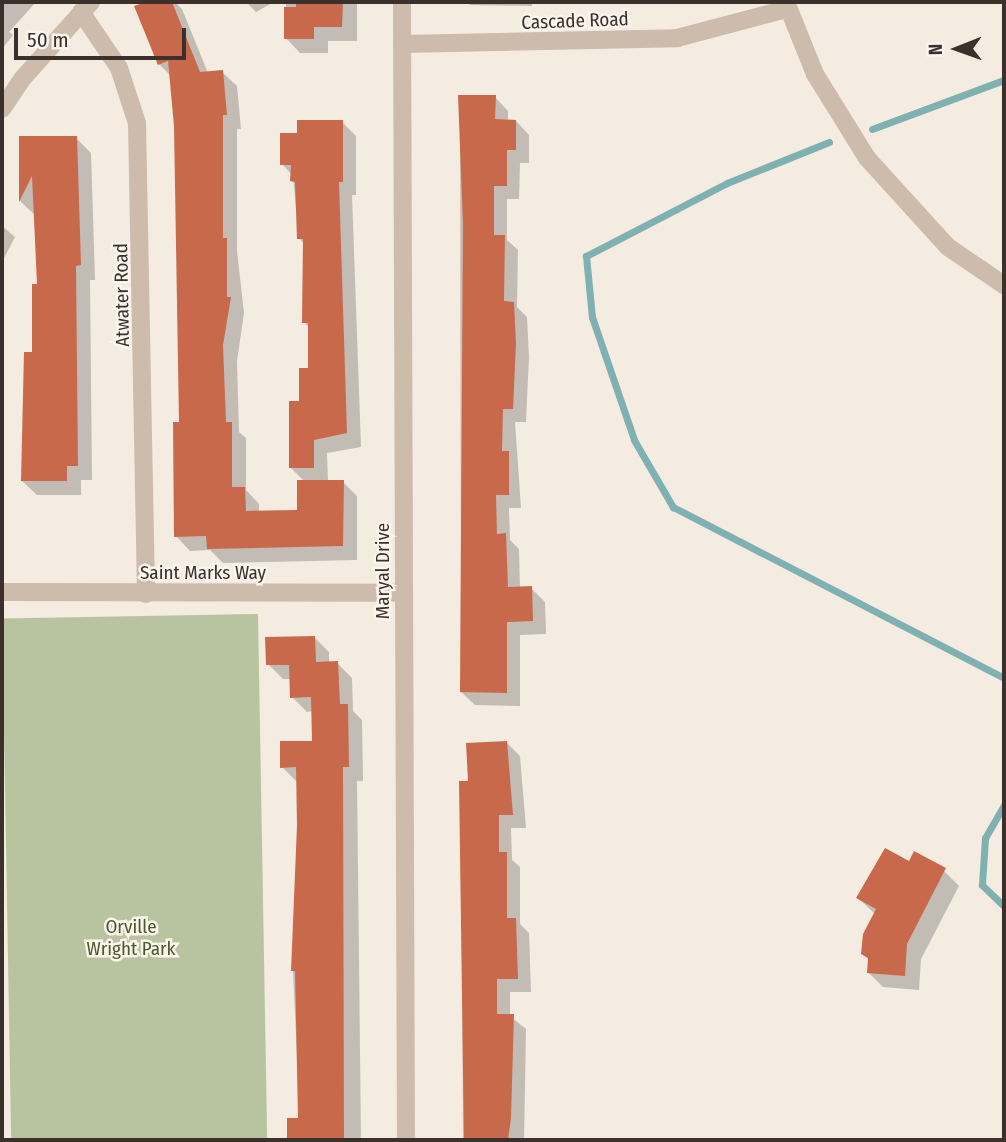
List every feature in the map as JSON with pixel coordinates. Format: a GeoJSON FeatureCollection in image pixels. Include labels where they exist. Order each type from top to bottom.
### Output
{"type":"FeatureCollection","features":[{"type":"Feature","properties":{"kind":"street","name":"Maryal Drive"},"geometry":{"type":"LineString","coordinates":[[402,2],[406,1140]]}},
{"type":"Feature","properties":{"kind":"street","name":"Cascade Road"},"geometry":{"type":"LineString","coordinates":[[402,44],[677,38],[787,5]]}},
{"type":"Feature","properties":{"kind":"street"},"geometry":{"type":"LineString","coordinates":[[787,5],[815,74],[867,158],[948,247],[1004,285]]}},
{"type":"Feature","properties":{"kind":"street"},"geometry":{"type":"LineString","coordinates":[[2,109],[86,7]]}},
{"type":"Feature","properties":{"kind":"street","name":"Atwater Road"},"geometry":{"type":"LineString","coordinates":[[86,7],[119,68],[137,123],[146,594]]}},
{"type":"Feature","properties":{"kind":"street","name":"Saint Marks Way"},"geometry":{"type":"LineString","coordinates":[[2,592],[404,593]]}},
{"type":"Feature","properties":{"kind":"green space","name":"Orville Wright Park"},"geometry":{"type":"Polygon","coordinates":[[[258,614],[267,1140],[11,1140],[2,618],[258,614]]]}},
{"type":"Feature","properties":{"kind":"building"},"geometry":{"type":"Polygon","coordinates":[[[146,2],[172,2],[200,72],[223,70],[227,115],[223,115],[223,238],[227,238],[227,297],[231,297],[223,345],[226,422],[232,422],[232,487],[245,487],[246,511],[297,510],[297,480],[344,480],[343,546],[207,549],[206,536],[174,537],[173,422],[179,422],[174,126],[168,61],[158,65],[134,6],[146,2]]]}},
{"type":"Feature","properties":{"kind":"building"},"geometry":{"type":"Polygon","coordinates":[[[296,2],[343,2],[342,27],[314,27],[314,39],[284,39],[284,7],[296,7],[296,2]]]}},
{"type":"Feature","properties":{"kind":"building"},"geometry":{"type":"Polygon","coordinates":[[[458,95],[496,95],[495,119],[516,120],[516,150],[507,150],[507,186],[494,186],[494,235],[505,235],[504,301],[514,302],[516,343],[513,409],[503,409],[502,451],[509,451],[509,495],[496,495],[497,534],[506,533],[508,587],[532,586],[533,621],[507,622],[507,693],[460,692],[463,225],[458,95]]]}},
{"type":"Feature","properties":{"kind":"building"},"geometry":{"type":"Polygon","coordinates":[[[297,120],[343,120],[343,182],[339,182],[347,433],[314,440],[314,468],[289,468],[289,401],[299,401],[299,368],[308,368],[308,323],[302,323],[303,239],[297,239],[295,182],[290,181],[291,165],[280,165],[280,133],[297,133],[297,120]]]}},
{"type":"Feature","properties":{"kind":"building"},"geometry":{"type":"Polygon","coordinates":[[[19,136],[77,136],[81,265],[76,266],[78,466],[67,466],[67,481],[21,481],[24,352],[32,352],[32,284],[37,284],[32,176],[19,202],[19,136]]]}},
{"type":"Feature","properties":{"kind":"building"},"geometry":{"type":"Polygon","coordinates":[[[315,636],[316,662],[338,661],[340,704],[348,704],[349,767],[343,767],[344,1140],[287,1140],[287,1118],[298,1118],[295,971],[291,971],[297,825],[296,767],[280,768],[280,741],[312,741],[311,697],[290,698],[289,665],[266,665],[265,637],[315,636]]]}},
{"type":"Feature","properties":{"kind":"building"},"geometry":{"type":"Polygon","coordinates":[[[507,741],[513,815],[499,815],[499,852],[507,852],[507,918],[516,918],[518,979],[497,979],[497,1014],[514,1014],[511,1118],[508,1140],[464,1140],[459,781],[468,781],[466,743],[507,741]]]}},
{"type":"Feature","properties":{"kind":"building"},"geometry":{"type":"Polygon","coordinates":[[[885,848],[909,861],[914,851],[946,868],[907,944],[905,976],[867,973],[868,958],[861,954],[863,934],[876,909],[856,898],[885,848]]]}},
{"type":"Feature","properties":{"kind":"waterway"},"geometry":{"type":"LineString","coordinates":[[872,129],[1004,80]]}},
{"type":"Feature","properties":{"kind":"waterway"},"geometry":{"type":"LineString","coordinates":[[829,142],[727,183],[586,256],[592,317],[634,440],[673,507],[1004,678]]}},
{"type":"Feature","properties":{"kind":"waterway"},"geometry":{"type":"LineString","coordinates":[[1004,805],[985,838],[982,885],[1004,906]]}}]}
